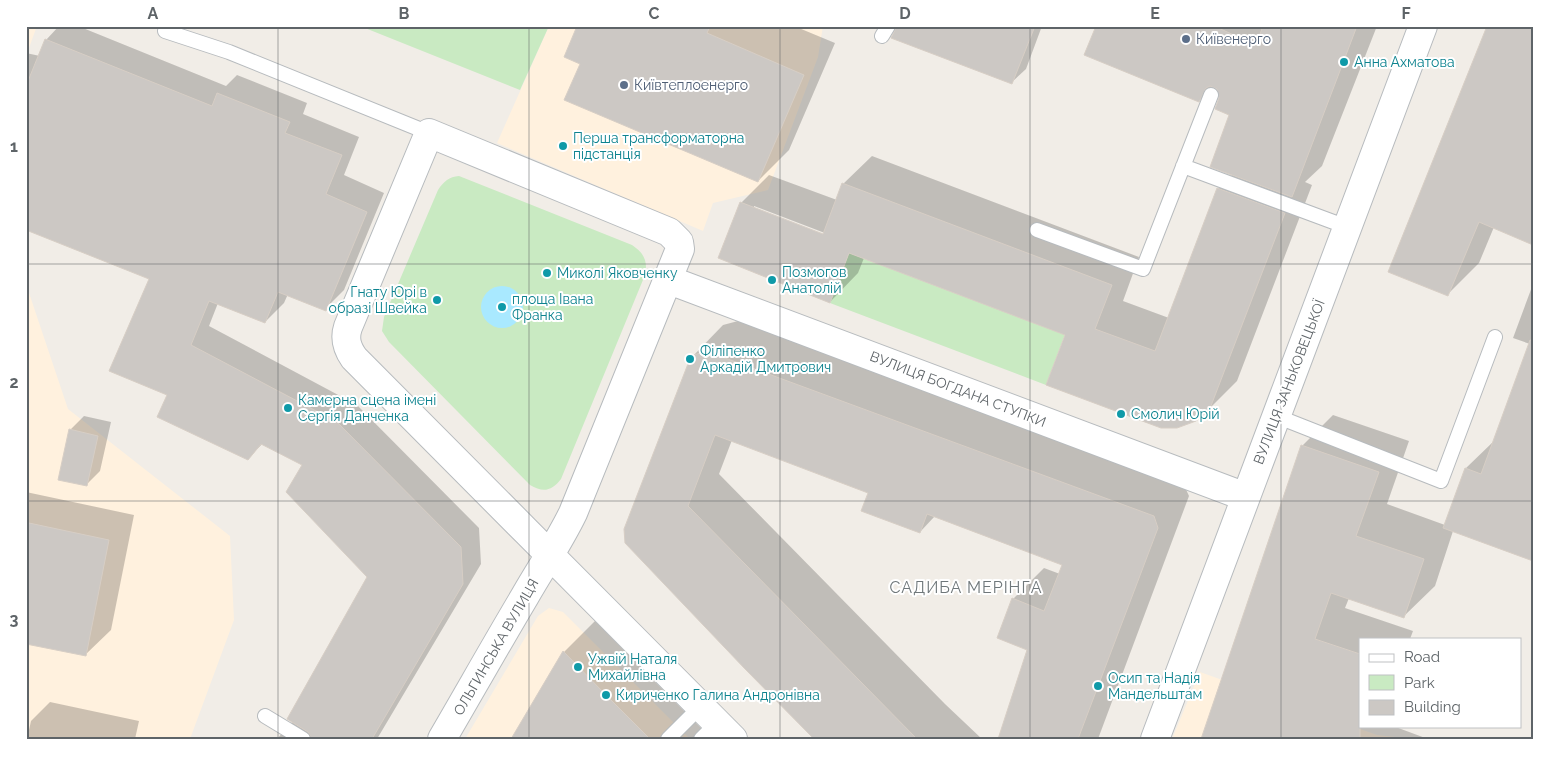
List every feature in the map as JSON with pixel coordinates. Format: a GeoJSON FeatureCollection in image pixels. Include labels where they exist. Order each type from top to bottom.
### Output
{"type":"FeatureCollection","features":[{"type":"Feature","properties":{"kind":"street","name":"ВУЛИЦЯ ЗАНЬКОВЕЦЬКОЇ"},"geometry":{"type":"LineString","coordinates":[[1155,739],[1423,26]]}},
{"type":"Feature","properties":{"kind":"street"},"geometry":{"type":"LineString","coordinates":[[550,555],[574,513],[669,280],[680,249],[679,242],[669,232],[429,134],[348,327],[346,344],[354,358],[550,555],[713,727]]}},
{"type":"Feature","properties":{"kind":"street","name":"ВУЛИЦЯ БОГДАНА СТУПКИ"},"geometry":{"type":"LineString","coordinates":[[669,280],[1246,497]]}},
{"type":"Feature","properties":{"kind":"street","name":"ОЛЬГИНСЬКА ВУЛИЦЯ"},"geometry":{"type":"LineString","coordinates":[[442,739],[550,555]]}},
{"type":"Feature","properties":{"kind":"lane"},"geometry":{"type":"LineString","coordinates":[[166,26],[165,30],[229,52],[429,134]]}},
{"type":"Feature","properties":{"kind":"lane"},"geometry":{"type":"LineString","coordinates":[[1037,230],[1143,269],[1211,95]]}},
{"type":"Feature","properties":{"kind":"lane"},"geometry":{"type":"LineString","coordinates":[[1183,166],[1347,227]]}},
{"type":"Feature","properties":{"kind":"lane"},"geometry":{"type":"LineString","coordinates":[[1276,416],[1441,481],[1495,337]]}},
{"type":"Feature","properties":{"kind":"lane"},"geometry":{"type":"LineString","coordinates":[[266,716],[303,739]]}},
{"type":"Feature","properties":{"kind":"lane"},"geometry":{"type":"LineString","coordinates":[[668,739],[713,727]]}},
{"type":"Feature","properties":{"kind":"shaded area"},"geometry":{"type":"Polygon","coordinates":[[[26,26],[37,26],[26,56],[26,26]]]}},
{"type":"Feature","properties":{"kind":"shaded area"},"geometry":{"type":"Polygon","coordinates":[[[549,26],[823,26],[818,57],[768,190],[713,203],[703,231],[497,143],[549,26]]]}},
{"type":"Feature","properties":{"kind":"shaded area"},"geometry":{"type":"Polygon","coordinates":[[[26,284],[68,409],[230,536],[234,620],[190,739],[26,739],[26,284]]]}},
{"type":"Feature","properties":{"kind":"shaded area"},"geometry":{"type":"Polygon","coordinates":[[[549,608],[563,612],[690,739],[465,739],[538,616],[549,608]]]}},
{"type":"Feature","properties":{"kind":"shaded area"},"geometry":{"type":"Polygon","coordinates":[[[1200,672],[1377,735],[1413,739],[1172,739],[1200,672]]]}},
{"type":"Feature","properties":{"kind":"green space"},"geometry":{"type":"Polygon","coordinates":[[[360,26],[549,26],[520,90],[360,26]]]}},
{"type":"Feature","properties":{"kind":"green space"},"geometry":{"type":"Polygon","coordinates":[[[459,176],[632,245],[640,251],[645,261],[645,275],[561,479],[547,490],[530,485],[389,342],[382,331],[384,317],[438,190],[447,180],[459,176]]]}},
{"type":"Feature","properties":{"kind":"green space"},"geometry":{"type":"Polygon","coordinates":[[[849,253],[1065,334],[1046,385],[830,303],[849,253]]]}},
{"type":"Feature","properties":{"kind":"water"},"geometry":{"type":"Polygon","coordinates":[[[502,286],[517,292],[523,307],[517,322],[502,328],[487,322],[481,307],[487,292],[502,286]]]}},
{"type":"Feature","properties":{"kind":"building"},"geometry":{"type":"Polygon","coordinates":[[[577,26],[710,26],[707,33],[804,75],[758,182],[564,100],[580,64],[564,57],[577,26]]]}},
{"type":"Feature","properties":{"kind":"building"},"geometry":{"type":"Polygon","coordinates":[[[897,26],[1035,26],[1012,84],[891,38],[897,26]]]}},
{"type":"Feature","properties":{"kind":"building"},"geometry":{"type":"Polygon","coordinates":[[[1096,26],[1214,26],[1256,45],[1263,26],[1357,26],[1292,197],[1210,167],[1229,115],[1215,109],[1219,98],[1217,89],[1210,86],[1206,88],[1199,102],[1084,55],[1096,26]]]}},
{"type":"Feature","properties":{"kind":"building"},"geometry":{"type":"Polygon","coordinates":[[[1487,26],[1533,26],[1533,245],[1479,222],[1448,296],[1388,272],[1487,26]]]}},
{"type":"Feature","properties":{"kind":"building"},"geometry":{"type":"Polygon","coordinates":[[[45,39],[212,106],[217,93],[290,122],[285,133],[342,155],[326,194],[367,212],[326,311],[278,292],[265,323],[209,301],[191,345],[337,422],[461,547],[463,584],[372,739],[312,739],[308,732],[287,719],[367,577],[286,492],[302,465],[261,444],[248,460],[157,417],[167,395],[109,371],[149,279],[26,230],[26,86],[45,39]]]}},
{"type":"Feature","properties":{"kind":"building"},"geometry":{"type":"Polygon","coordinates":[[[842,183],[1112,285],[1095,329],[1155,351],[1217,188],[1285,213],[1209,411],[1196,421],[1177,428],[1161,428],[1046,385],[1065,335],[849,253],[830,303],[718,258],[740,202],[823,234],[842,183]]]}},
{"type":"Feature","properties":{"kind":"building"},"geometry":{"type":"Polygon","coordinates":[[[1530,340],[1533,341],[1533,561],[1443,528],[1465,468],[1481,474],[1530,340]]]}},
{"type":"Feature","properties":{"kind":"building"},"geometry":{"type":"Polygon","coordinates":[[[706,351],[1154,516],[1158,528],[1078,739],[998,739],[1027,650],[997,638],[1012,598],[1044,611],[1062,565],[927,514],[920,533],[861,511],[868,493],[715,435],[688,506],[917,739],[814,739],[746,670],[625,543],[624,529],[691,356],[706,351]]]}},
{"type":"Feature","properties":{"kind":"building"},"geometry":{"type":"Polygon","coordinates":[[[69,429],[98,436],[87,486],[58,480],[69,429]]]}},
{"type":"Feature","properties":{"kind":"building"},"geometry":{"type":"Polygon","coordinates":[[[1301,445],[1379,472],[1356,536],[1424,559],[1404,618],[1331,593],[1315,639],[1359,654],[1360,739],[1201,739],[1301,445]]]}},
{"type":"Feature","properties":{"kind":"building"},"geometry":{"type":"Polygon","coordinates":[[[29,523],[109,540],[86,656],[26,644],[26,536],[29,523]]]}},
{"type":"Feature","properties":{"kind":"building"},"geometry":{"type":"Polygon","coordinates":[[[563,651],[606,695],[650,739],[511,739],[563,651]]]}},
{"type":"Feature","properties":{"kind":"place","name":"Київенерго"},"geometry":{"type":"Point","coordinates":[1186,39]}},
{"type":"Feature","properties":{"kind":"place","name":"Анна Ахматова"},"geometry":{"type":"Point","coordinates":[1344,62]}},
{"type":"Feature","properties":{"kind":"place","name":"Київтеплоенерго"},"geometry":{"type":"Point","coordinates":[624,85]}},
{"type":"Feature","properties":{"kind":"place","name":"Перша трансформаторна підстанція"},"geometry":{"type":"Point","coordinates":[563,146]}},
{"type":"Feature","properties":{"kind":"place","name":"Миколі Яковченку"},"geometry":{"type":"Point","coordinates":[547,273]}},
{"type":"Feature","properties":{"kind":"place","name":"Позмогов Анатолій"},"geometry":{"type":"Point","coordinates":[772,280]}},
{"type":"Feature","properties":{"kind":"place","name":"Гнату Юрі в образі Швейка"},"geometry":{"type":"Point","coordinates":[437,300]}},
{"type":"Feature","properties":{"kind":"place","name":"площа Івана Франка"},"geometry":{"type":"Point","coordinates":[502,307]}},
{"type":"Feature","properties":{"kind":"place","name":"Філіпенко Аркадій Дмитрович"},"geometry":{"type":"Point","coordinates":[690,359]}},
{"type":"Feature","properties":{"kind":"place","name":"Камерна сцена імені Сергія Данченка"},"geometry":{"type":"Point","coordinates":[288,408]}},
{"type":"Feature","properties":{"kind":"place","name":"Смолич Юрій"},"geometry":{"type":"Point","coordinates":[1121,414]}},
{"type":"Feature","properties":{"kind":"place","name":"Ужвій Наталя Михайлівна"},"geometry":{"type":"Point","coordinates":[578,667]}},
{"type":"Feature","properties":{"kind":"place","name":"Осип та Надія Мандельштам"},"geometry":{"type":"Point","coordinates":[1098,686]}},
{"type":"Feature","properties":{"kind":"place","name":"Кириченко Галина Андронівна"},"geometry":{"type":"Point","coordinates":[606,695]}},
{"type":"Feature","properties":{"kind":"district","name":"САДИБА МЕРІНГА"},"geometry":{"type":"Point","coordinates":[966,587]}}]}
